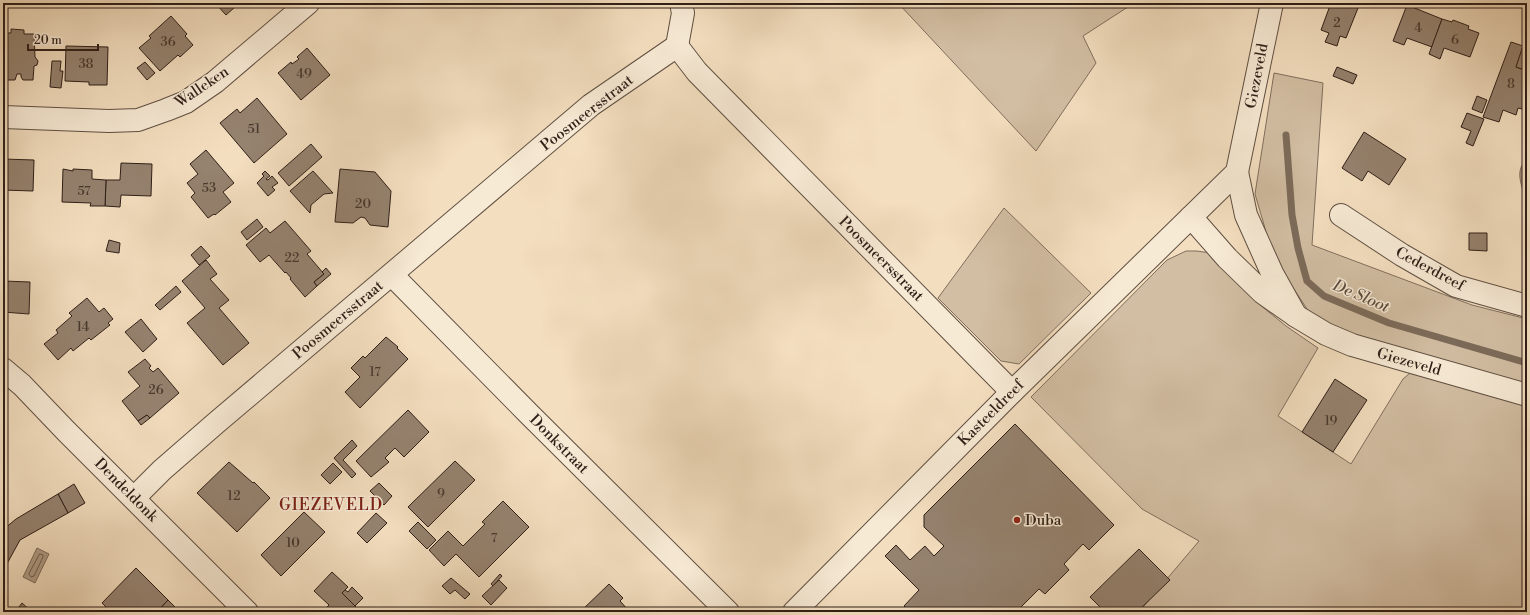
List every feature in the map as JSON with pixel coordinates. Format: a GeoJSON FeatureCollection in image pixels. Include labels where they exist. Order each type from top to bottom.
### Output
{"type":"FeatureCollection","features":[{"type":"Feature","properties":{"kind":"street","name":"Walleken"},"geometry":{"type":"LineString","coordinates":[[3,117],[138,120],[166,110],[186,102],[215,82],[308,3]]}},
{"type":"Feature","properties":{"kind":"street"},"geometry":{"type":"LineString","coordinates":[[677,46],[683,13],[681,3]]}},
{"type":"Feature","properties":{"kind":"street","name":"Giezeveld"},"geometry":{"type":"LineString","coordinates":[[1272,3],[1237,172],[1246,215],[1272,272],[1296,316]]}},
{"type":"Feature","properties":{"kind":"street","name":"Poosmeersstraat"},"geometry":{"type":"LineString","coordinates":[[134,498],[162,470],[216,423],[591,105],[677,46],[697,72],[1012,392]]}},
{"type":"Feature","properties":{"kind":"street"},"geometry":{"type":"LineString","coordinates":[[1191,217],[1237,172]]}},
{"type":"Feature","properties":{"kind":"street","name":"Cederdreef"},"geometry":{"type":"LineString","coordinates":[[1341,215],[1402,256],[1456,286],[1527,306]]}},
{"type":"Feature","properties":{"kind":"street","name":"Giezeveld"},"geometry":{"type":"LineString","coordinates":[[1191,217],[1227,258],[1263,293],[1296,316],[1326,334],[1352,346],[1527,395]]}},
{"type":"Feature","properties":{"kind":"street","name":"Kasteeldreef"},"geometry":{"type":"LineString","coordinates":[[794,612],[1012,392],[1191,217]]}},
{"type":"Feature","properties":{"kind":"street","name":"Donkstraat"},"geometry":{"type":"LineString","coordinates":[[392,275],[728,612]]}},
{"type":"Feature","properties":{"kind":"street","name":"Dendeldonk"},"geometry":{"type":"LineString","coordinates":[[3,369],[22,385],[247,612]]}},
{"type":"Feature","properties":{"kind":"shaded area"},"geometry":{"type":"Polygon","coordinates":[[[898,3],[1134,3],[1083,36],[1096,63],[1036,151],[898,3]]]}},
{"type":"Feature","properties":{"kind":"shaded area"},"geometry":{"type":"Polygon","coordinates":[[[1274,73],[1323,83],[1312,245],[1472,305],[1527,319],[1527,384],[1355,338],[1311,315],[1274,259],[1255,194],[1274,73]]]}},
{"type":"Feature","properties":{"kind":"shaded area"},"geometry":{"type":"Polygon","coordinates":[[[1004,208],[1091,293],[1019,364],[1001,361],[938,298],[1004,208]]]}},
{"type":"Feature","properties":{"kind":"shaded area"},"geometry":{"type":"Polygon","coordinates":[[[1186,251],[1210,253],[1229,270],[1259,304],[1286,326],[1318,348],[1278,416],[1351,464],[1403,379],[1410,373],[1527,406],[1527,612],[1139,612],[1199,541],[1142,509],[1031,397],[1167,260],[1186,251]]]}},
{"type":"Feature","properties":{"kind":"water"},"geometry":{"type":"Polygon","coordinates":[[[1527,160],[1527,202],[1520,180],[1520,174],[1523,164],[1527,160]]]}},
{"type":"Feature","properties":{"kind":"water"},"geometry":{"type":"Polygon","coordinates":[[[37,548],[49,554],[35,583],[23,577],[37,548]]]}},
{"type":"Feature","properties":{"kind":"building"},"geometry":{"type":"Polygon","coordinates":[[[232,3],[235,7],[226,15],[216,4],[232,3]]]}},
{"type":"Feature","properties":{"kind":"building"},"geometry":{"type":"Polygon","coordinates":[[[1331,3],[1360,3],[1346,38],[1340,36],[1337,46],[1325,42],[1329,33],[1321,30],[1331,3]]]}},
{"type":"Feature","properties":{"kind":"building"},"geometry":{"type":"Polygon","coordinates":[[[1407,5],[1442,19],[1432,47],[1407,38],[1404,45],[1393,41],[1407,5]]]}},
{"type":"Feature","properties":{"kind":"building"},"geometry":{"type":"Polygon","coordinates":[[[171,16],[187,34],[185,36],[193,45],[180,57],[178,55],[160,71],[139,48],[151,38],[149,36],[171,16]]]}},
{"type":"Feature","properties":{"kind":"building"},"geometry":{"type":"Polygon","coordinates":[[[1442,19],[1452,22],[1453,20],[1469,26],[1468,29],[1479,33],[1470,57],[1444,48],[1440,59],[1429,54],[1442,19]]]}},
{"type":"Feature","properties":{"kind":"building"},"geometry":{"type":"Polygon","coordinates":[[[11,29],[24,30],[24,34],[34,34],[35,57],[38,61],[37,65],[34,66],[33,80],[23,80],[21,74],[17,74],[15,80],[7,80],[7,82],[3,81],[3,33],[11,33],[11,29]]]}},
{"type":"Feature","properties":{"kind":"building"},"geometry":{"type":"Polygon","coordinates":[[[1511,42],[1523,46],[1516,67],[1527,71],[1527,97],[1522,109],[1518,108],[1516,115],[1503,110],[1499,122],[1483,117],[1511,42]]]}},
{"type":"Feature","properties":{"kind":"building"},"geometry":{"type":"Polygon","coordinates":[[[66,46],[108,47],[107,85],[89,85],[89,82],[65,81],[66,46]]]}},
{"type":"Feature","properties":{"kind":"building"},"geometry":{"type":"Polygon","coordinates":[[[1523,46],[1527,47],[1527,56],[1522,69],[1516,67],[1523,46]]]}},
{"type":"Feature","properties":{"kind":"building"},"geometry":{"type":"Polygon","coordinates":[[[307,48],[330,75],[301,100],[278,73],[291,62],[292,64],[299,59],[297,57],[307,48]]]}},
{"type":"Feature","properties":{"kind":"building"},"geometry":{"type":"Polygon","coordinates":[[[52,61],[61,61],[60,71],[63,71],[61,88],[50,87],[52,61]]]}},
{"type":"Feature","properties":{"kind":"building"},"geometry":{"type":"Polygon","coordinates":[[[145,62],[155,73],[147,80],[137,68],[145,62]]]}},
{"type":"Feature","properties":{"kind":"building"},"geometry":{"type":"Polygon","coordinates":[[[1337,67],[1357,75],[1353,84],[1333,76],[1337,67]]]}},
{"type":"Feature","properties":{"kind":"building"},"geometry":{"type":"Polygon","coordinates":[[[1477,96],[1487,100],[1482,113],[1472,109],[1477,96]]]}},
{"type":"Feature","properties":{"kind":"building"},"geometry":{"type":"Polygon","coordinates":[[[257,98],[287,134],[254,163],[220,123],[237,109],[240,113],[257,98]]]}},
{"type":"Feature","properties":{"kind":"building"},"geometry":{"type":"Polygon","coordinates":[[[1467,113],[1484,119],[1473,146],[1466,143],[1471,131],[1461,127],[1467,113]]]}},
{"type":"Feature","properties":{"kind":"building"},"geometry":{"type":"Polygon","coordinates":[[[1364,132],[1406,159],[1389,185],[1368,171],[1362,181],[1342,168],[1364,132]]]}},
{"type":"Feature","properties":{"kind":"building"},"geometry":{"type":"Polygon","coordinates":[[[311,144],[322,157],[289,186],[278,173],[311,144]]]}},
{"type":"Feature","properties":{"kind":"building"},"geometry":{"type":"Polygon","coordinates":[[[206,150],[234,183],[223,192],[231,202],[215,215],[214,214],[208,218],[191,197],[195,193],[187,183],[198,174],[190,164],[206,150]]]}},
{"type":"Feature","properties":{"kind":"building"},"geometry":{"type":"Polygon","coordinates":[[[3,159],[34,160],[33,191],[3,190],[3,168],[5,164],[3,164],[3,159]]]}},
{"type":"Feature","properties":{"kind":"building"},"geometry":{"type":"Polygon","coordinates":[[[121,163],[152,164],[151,196],[121,195],[120,207],[105,206],[106,180],[120,180],[121,163]]]}},
{"type":"Feature","properties":{"kind":"building"},"geometry":{"type":"Polygon","coordinates":[[[63,169],[73,171],[73,169],[92,170],[92,179],[106,180],[105,206],[90,206],[91,203],[62,202],[63,169]]]}},
{"type":"Feature","properties":{"kind":"building"},"geometry":{"type":"Polygon","coordinates":[[[340,169],[375,172],[391,191],[388,227],[370,225],[365,218],[361,217],[353,223],[335,222],[340,169]]]}},
{"type":"Feature","properties":{"kind":"building"},"geometry":{"type":"Polygon","coordinates":[[[265,171],[270,176],[266,179],[268,180],[272,176],[278,183],[272,187],[275,190],[268,196],[257,183],[264,176],[262,174],[265,171]]]}},
{"type":"Feature","properties":{"kind":"building"},"geometry":{"type":"Polygon","coordinates":[[[313,171],[333,193],[324,194],[311,205],[310,213],[290,191],[313,171]]]}},
{"type":"Feature","properties":{"kind":"building"},"geometry":{"type":"Polygon","coordinates":[[[257,219],[263,227],[247,240],[241,232],[257,219]]]}},
{"type":"Feature","properties":{"kind":"building"},"geometry":{"type":"Polygon","coordinates":[[[285,221],[311,251],[307,254],[324,274],[314,282],[317,286],[305,297],[286,272],[285,273],[269,255],[260,262],[246,245],[266,228],[270,233],[285,221]]]}},
{"type":"Feature","properties":{"kind":"building"},"geometry":{"type":"Polygon","coordinates":[[[1469,233],[1487,233],[1487,251],[1469,250],[1469,233]]]}},
{"type":"Feature","properties":{"kind":"building"},"geometry":{"type":"Polygon","coordinates":[[[109,240],[120,243],[119,253],[106,251],[109,240]]]}},
{"type":"Feature","properties":{"kind":"building"},"geometry":{"type":"Polygon","coordinates":[[[201,246],[210,256],[199,265],[191,255],[201,246]]]}},
{"type":"Feature","properties":{"kind":"building"},"geometry":{"type":"Polygon","coordinates":[[[206,260],[217,274],[210,279],[229,300],[219,308],[249,343],[223,365],[187,323],[205,308],[182,281],[206,260]]]}},
{"type":"Feature","properties":{"kind":"building"},"geometry":{"type":"Polygon","coordinates":[[[326,268],[331,274],[317,286],[314,282],[324,274],[322,272],[326,268]]]}},
{"type":"Feature","properties":{"kind":"building"},"geometry":{"type":"Polygon","coordinates":[[[3,281],[30,282],[29,314],[3,312],[3,281]]]}},
{"type":"Feature","properties":{"kind":"building"},"geometry":{"type":"Polygon","coordinates":[[[176,286],[181,292],[160,310],[155,305],[176,286]]]}},
{"type":"Feature","properties":{"kind":"building"},"geometry":{"type":"Polygon","coordinates":[[[87,298],[99,312],[104,308],[113,319],[108,323],[110,325],[91,340],[89,338],[73,351],[71,348],[58,360],[44,344],[58,333],[56,330],[72,316],[69,313],[87,298]]]}},
{"type":"Feature","properties":{"kind":"building"},"geometry":{"type":"Polygon","coordinates":[[[141,319],[157,339],[143,352],[125,332],[141,319]]]}},
{"type":"Feature","properties":{"kind":"building"},"geometry":{"type":"Polygon","coordinates":[[[386,337],[398,347],[397,348],[408,359],[360,408],[345,392],[360,377],[351,368],[363,356],[365,358],[386,337]]]}},
{"type":"Feature","properties":{"kind":"building"},"geometry":{"type":"Polygon","coordinates":[[[145,359],[151,366],[149,368],[153,372],[158,368],[179,393],[150,418],[147,415],[138,421],[122,401],[140,386],[128,372],[145,359]]]}},
{"type":"Feature","properties":{"kind":"building"},"geometry":{"type":"Polygon","coordinates":[[[1335,379],[1367,400],[1333,452],[1302,432],[1335,379]]]}},
{"type":"Feature","properties":{"kind":"building"},"geometry":{"type":"Polygon","coordinates":[[[408,410],[429,432],[404,457],[395,448],[385,458],[389,462],[371,477],[356,461],[408,410]]]}},
{"type":"Feature","properties":{"kind":"building"},"geometry":{"type":"Polygon","coordinates":[[[147,415],[150,418],[141,425],[138,421],[147,415]]]}},
{"type":"Feature","properties":{"kind":"building","name":"Duba"},"geometry":{"type":"Polygon","coordinates":[[[1015,424],[1114,525],[1089,550],[1083,544],[1064,564],[1069,570],[1045,594],[1039,589],[1016,612],[911,612],[904,606],[919,590],[885,556],[896,545],[910,560],[925,546],[934,556],[944,546],[924,527],[924,515],[1015,424]]]}},
{"type":"Feature","properties":{"kind":"building"},"geometry":{"type":"Polygon","coordinates":[[[352,440],[357,446],[343,460],[356,474],[352,478],[334,458],[352,440]]]}},
{"type":"Feature","properties":{"kind":"building"},"geometry":{"type":"Polygon","coordinates":[[[455,461],[475,480],[428,527],[408,507],[455,461]]]}},
{"type":"Feature","properties":{"kind":"building"},"geometry":{"type":"Polygon","coordinates":[[[229,462],[253,483],[254,482],[270,498],[237,532],[197,493],[229,462]]]}},
{"type":"Feature","properties":{"kind":"building"},"geometry":{"type":"Polygon","coordinates":[[[333,463],[342,472],[330,484],[321,475],[333,463]]]}},
{"type":"Feature","properties":{"kind":"building"},"geometry":{"type":"Polygon","coordinates":[[[379,483],[392,496],[384,505],[370,491],[379,483]]]}},
{"type":"Feature","properties":{"kind":"building"},"geometry":{"type":"Polygon","coordinates":[[[74,484],[85,503],[68,513],[58,494],[74,484]]]}},
{"type":"Feature","properties":{"kind":"building"},"geometry":{"type":"Polygon","coordinates":[[[58,494],[68,513],[20,540],[3,571],[4,529],[16,519],[58,494]]]}},
{"type":"Feature","properties":{"kind":"building"},"geometry":{"type":"Polygon","coordinates":[[[503,501],[529,527],[479,577],[456,554],[444,566],[429,550],[448,531],[463,546],[485,524],[482,522],[503,501]]]}},
{"type":"Feature","properties":{"kind":"building"},"geometry":{"type":"Polygon","coordinates":[[[304,512],[325,532],[281,576],[261,555],[304,512]]]}},
{"type":"Feature","properties":{"kind":"building"},"geometry":{"type":"Polygon","coordinates":[[[376,513],[387,523],[367,543],[357,533],[376,513]]]}},
{"type":"Feature","properties":{"kind":"building"},"geometry":{"type":"Polygon","coordinates":[[[418,522],[436,540],[427,549],[409,531],[418,522]]]}},
{"type":"Feature","properties":{"kind":"building"},"geometry":{"type":"Polygon","coordinates":[[[1139,549],[1170,580],[1137,612],[1105,612],[1090,597],[1139,549]]]}},
{"type":"Feature","properties":{"kind":"building"},"geometry":{"type":"Polygon","coordinates":[[[136,568],[168,600],[157,612],[111,612],[102,603],[136,568]]]}},
{"type":"Feature","properties":{"kind":"building"},"geometry":{"type":"Polygon","coordinates":[[[332,572],[348,587],[342,593],[361,612],[322,612],[329,605],[314,591],[332,572]]]}},
{"type":"Feature","properties":{"kind":"building"},"geometry":{"type":"Polygon","coordinates":[[[500,574],[502,576],[493,586],[491,584],[500,574]]]}},
{"type":"Feature","properties":{"kind":"building"},"geometry":{"type":"Polygon","coordinates":[[[451,578],[470,594],[465,599],[455,590],[450,594],[442,586],[451,578]]]}},
{"type":"Feature","properties":{"kind":"building"},"geometry":{"type":"Polygon","coordinates":[[[499,580],[507,588],[491,605],[482,596],[499,580]]]}},
{"type":"Feature","properties":{"kind":"building"},"geometry":{"type":"Polygon","coordinates":[[[609,584],[623,598],[620,601],[630,612],[580,612],[609,584]]]}},
{"type":"Feature","properties":{"kind":"building"},"geometry":{"type":"Polygon","coordinates":[[[352,587],[363,598],[355,606],[342,593],[345,590],[348,592],[352,587]]]}},
{"type":"Feature","properties":{"kind":"building"},"geometry":{"type":"Polygon","coordinates":[[[168,600],[180,612],[157,612],[168,600]]]}},
{"type":"Feature","properties":{"kind":"building"},"geometry":{"type":"Polygon","coordinates":[[[22,603],[32,612],[15,612],[22,603]]]}},
{"type":"Feature","properties":{"kind":"waterway","name":"De Sloot"},"geometry":{"type":"LineString","coordinates":[[1286,135],[1292,215],[1298,248],[1307,281],[1324,296],[1389,323],[1527,363]]}},
{"type":"Feature","properties":{"kind":"place","name":"Duba"},"geometry":{"type":"Point","coordinates":[1017,520]}},
{"type":"Feature","properties":{"kind":"district","name":"GIEZEVELD"},"geometry":{"type":"Point","coordinates":[331,505]}}]}
